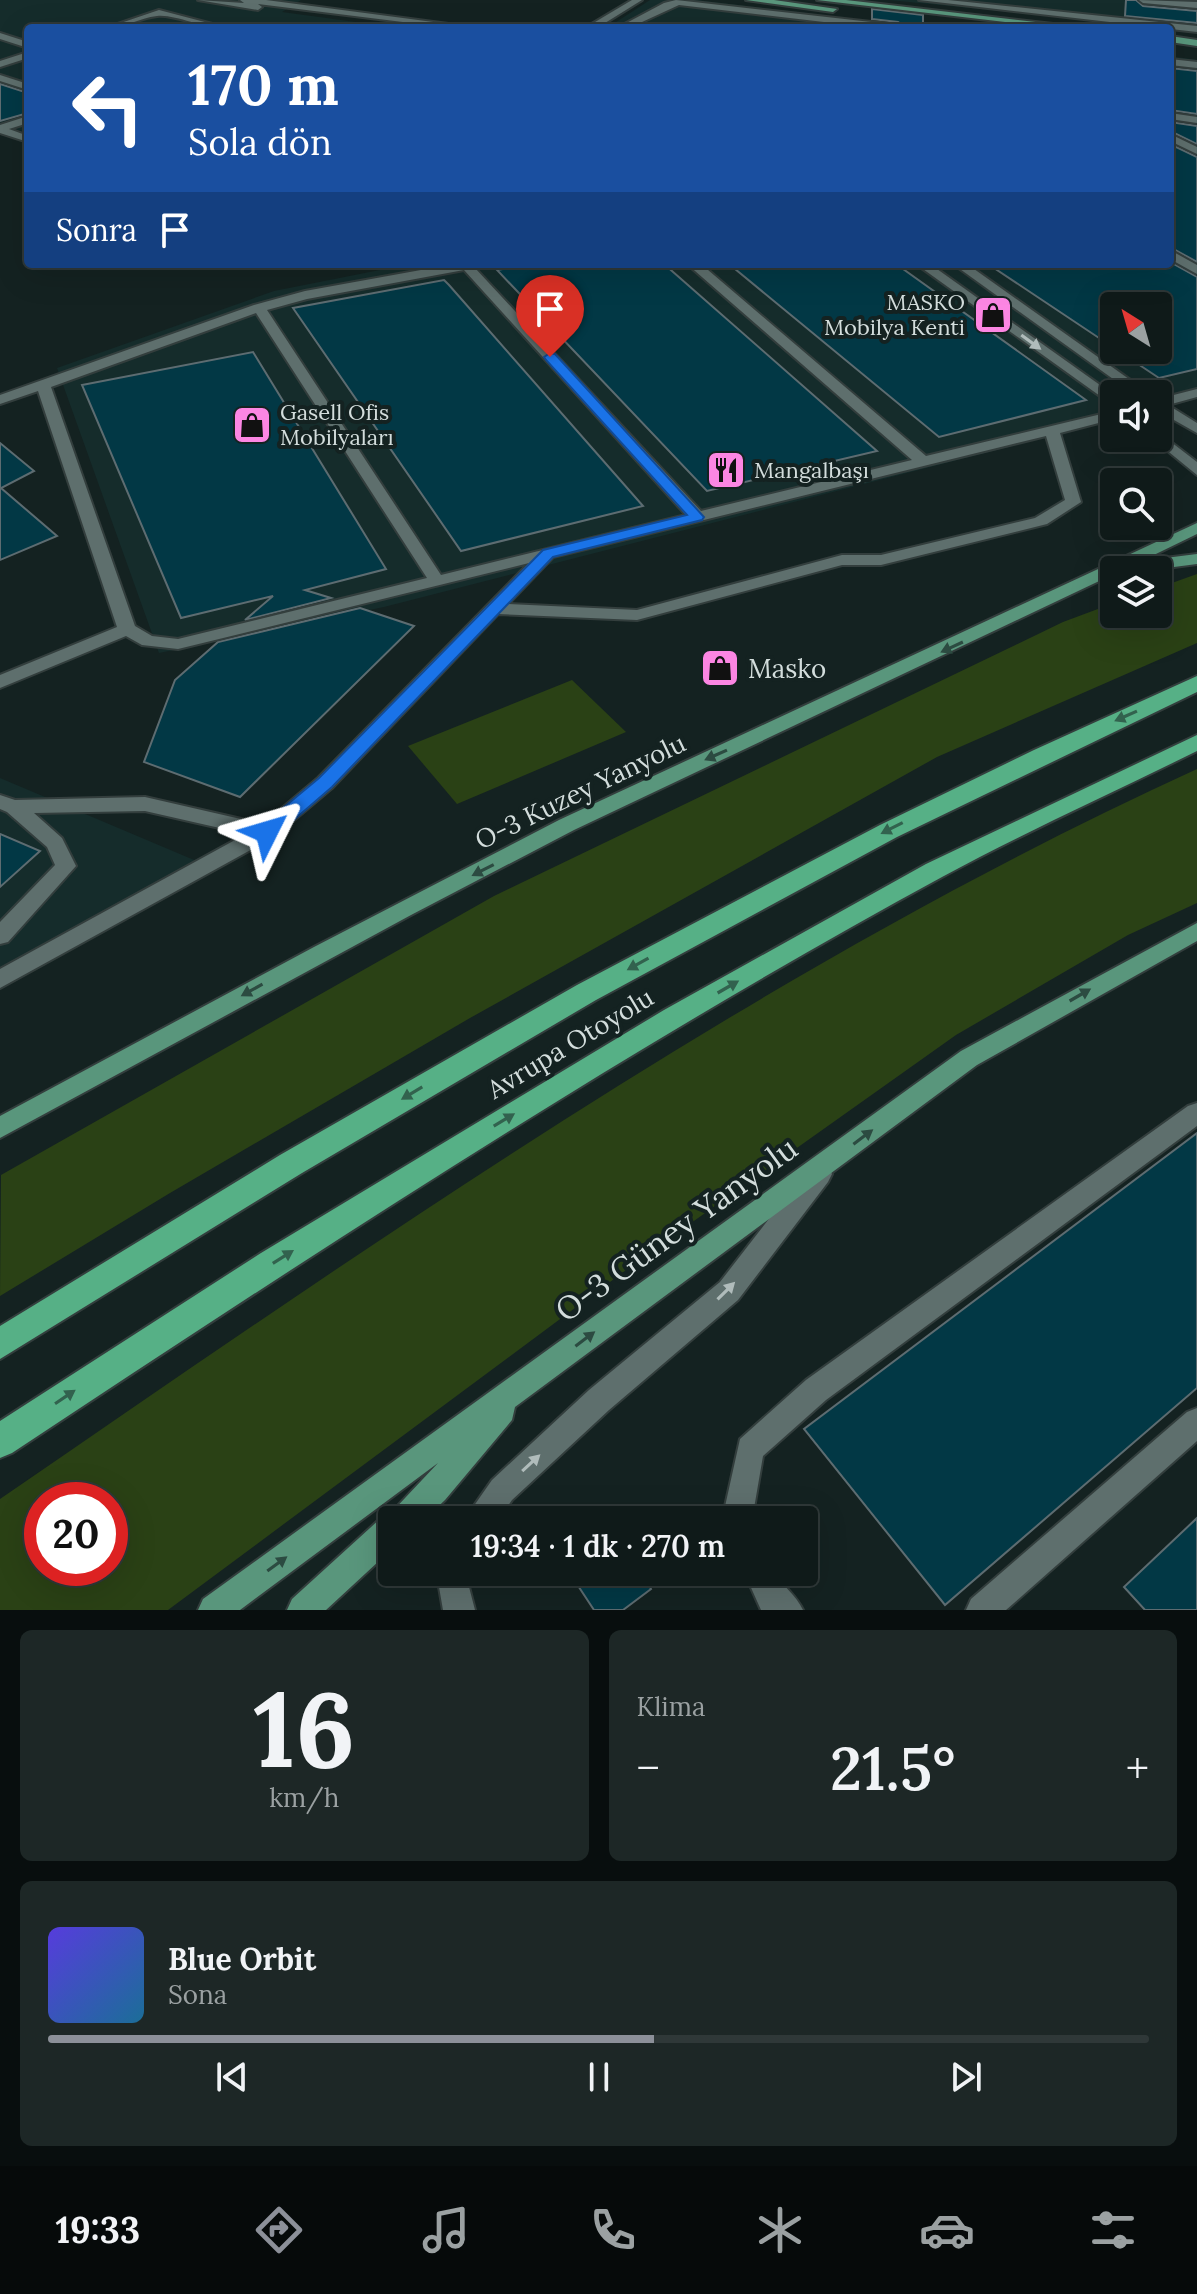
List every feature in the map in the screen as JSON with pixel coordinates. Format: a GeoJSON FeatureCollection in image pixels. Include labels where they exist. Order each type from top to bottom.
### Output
{"type":"FeatureCollection","features":[{"type":"Feature","properties":{"kind":"highway","name":"Avrupa Otoyolu"},"geometry":{"type":"LineString","coordinates":[[0,1344],[222,1206],[455,1067],[655,955],[891,829],[1197,683]]}},
{"type":"Feature","properties":{"kind":"highway","name":"Avrupa Otoyolu"},"geometry":{"type":"LineString","coordinates":[[0,1441],[272,1263],[687,1010],[935,870],[1197,742]]}},
{"type":"Feature","properties":{"kind":"main road"},"geometry":{"type":"LineString","coordinates":[[750,0],[964,24]]}},
{"type":"Feature","properties":{"kind":"main road"},"geometry":{"type":"LineString","coordinates":[[821,0],[1046,24]]}},
{"type":"Feature","properties":{"kind":"main road"},"geometry":{"type":"LineString","coordinates":[[1174,40],[1197,43]]}},
{"type":"Feature","properties":{"kind":"main road"},"geometry":{"type":"LineString","coordinates":[[1174,49],[1197,52]]}},
{"type":"Feature","properties":{"kind":"main road","name":"O-3 Kuzey Yanyolu"},"geometry":{"type":"LineString","coordinates":[[0,1128],[321,953],[647,786],[1023,614],[1197,528]]}},
{"type":"Feature","properties":{"kind":"main road"},"geometry":{"type":"LineString","coordinates":[[1172,562],[1197,559]]}},
{"type":"Feature","properties":{"kind":"main road"},"geometry":{"type":"LineString","coordinates":[[1023,614],[1100,588]]}},
{"type":"Feature","properties":{"kind":"main road","name":"O-3 Güney Yanyolu"},"geometry":{"type":"LineString","coordinates":[[214,1610],[969,1058],[1197,931]]}},
{"type":"Feature","properties":{"kind":"main road"},"geometry":{"type":"LineString","coordinates":[[417,1506],[435,1490],[523,1386]]}},
{"type":"Feature","properties":{"kind":"main road"},"geometry":{"type":"LineString","coordinates":[[303,1610],[378,1542]]}},
{"type":"Feature","properties":{"kind":"street"},"geometry":{"type":"LineString","coordinates":[[202,0],[385,24]]}},
{"type":"Feature","properties":{"kind":"street"},"geometry":{"type":"LineString","coordinates":[[244,0],[442,24]]}},
{"type":"Feature","properties":{"kind":"street"},"geometry":{"type":"LineString","coordinates":[[290,5],[300,0]]}},
{"type":"Feature","properties":{"kind":"street"},"geometry":{"type":"LineString","coordinates":[[597,24],[638,0]]}},
{"type":"Feature","properties":{"kind":"street"},"geometry":{"type":"LineString","coordinates":[[923,0],[1151,24]]}},
{"type":"Feature","properties":{"kind":"street"},"geometry":{"type":"LineString","coordinates":[[1023,10],[1028,0]]}},
{"type":"Feature","properties":{"kind":"street"},"geometry":{"type":"LineString","coordinates":[[1143,0],[1197,5]]}},
{"type":"Feature","properties":{"kind":"street"},"geometry":{"type":"LineString","coordinates":[[630,24],[679,2],[864,24]]}},
{"type":"Feature","properties":{"kind":"street"},"geometry":{"type":"LineString","coordinates":[[124,24],[159,13],[202,24]]}},
{"type":"Feature","properties":{"kind":"street"},"geometry":{"type":"LineString","coordinates":[[1174,26],[1197,29]]}},
{"type":"Feature","properties":{"kind":"street"},"geometry":{"type":"LineString","coordinates":[[0,36],[24,44]]}},
{"type":"Feature","properties":{"kind":"street"},"geometry":{"type":"LineString","coordinates":[[0,64],[24,56]]}},
{"type":"Feature","properties":{"kind":"street"},"geometry":{"type":"LineString","coordinates":[[1174,62],[1197,65]]}},
{"type":"Feature","properties":{"kind":"street"},"geometry":{"type":"LineString","coordinates":[[0,78],[24,86]]}},
{"type":"Feature","properties":{"kind":"street"},"geometry":{"type":"LineString","coordinates":[[1174,117],[1197,120]]}},
{"type":"Feature","properties":{"kind":"street"},"geometry":{"type":"LineString","coordinates":[[0,130],[24,121]]}},
{"type":"Feature","properties":{"kind":"street"},"geometry":{"type":"LineString","coordinates":[[0,130],[24,138]]}},
{"type":"Feature","properties":{"kind":"street"},"geometry":{"type":"LineString","coordinates":[[1174,136],[1197,132]]}},
{"type":"Feature","properties":{"kind":"street"},"geometry":{"type":"LineString","coordinates":[[1174,139],[1197,151]]}},
{"type":"Feature","properties":{"kind":"street"},"geometry":{"type":"LineString","coordinates":[[1174,256],[1197,270]]}},
{"type":"Feature","properties":{"kind":"street"},"geometry":{"type":"LineString","coordinates":[[0,400],[259,308],[305,295],[448,268]]}},
{"type":"Feature","properties":{"kind":"street"},"geometry":{"type":"LineString","coordinates":[[473,268],[697,517]]}},
{"type":"Feature","properties":{"kind":"street"},"geometry":{"type":"LineString","coordinates":[[698,268],[923,462]]}},
{"type":"Feature","properties":{"kind":"street"},"geometry":{"type":"LineString","coordinates":[[928,268],[1100,392]]}},
{"type":"Feature","properties":{"kind":"street"},"geometry":{"type":"LineString","coordinates":[[965,268],[1123,380]]}},
{"type":"Feature","properties":{"kind":"street"},"geometry":{"type":"LineString","coordinates":[[259,308],[437,581]]}},
{"type":"Feature","properties":{"kind":"street"},"geometry":{"type":"LineString","coordinates":[[43,385],[127,629],[148,641],[178,644],[1100,418]]}},
{"type":"Feature","properties":{"kind":"street"},"geometry":{"type":"LineString","coordinates":[[1172,400],[1197,393]]}},
{"type":"Feature","properties":{"kind":"street"},"geometry":{"type":"LineString","coordinates":[[1172,413],[1197,429]]}},
{"type":"Feature","properties":{"kind":"street"},"geometry":{"type":"LineString","coordinates":[[492,609],[637,615],[842,560],[881,560],[1041,521],[1073,502],[1052,430]]}},
{"type":"Feature","properties":{"kind":"street"},"geometry":{"type":"LineString","coordinates":[[1172,448],[1197,470]]}},
{"type":"Feature","properties":{"kind":"street"},"geometry":{"type":"LineString","coordinates":[[0,979],[267,832],[325,783],[548,553]]}},
{"type":"Feature","properties":{"kind":"street"},"geometry":{"type":"LineString","coordinates":[[0,682],[127,629]]}},
{"type":"Feature","properties":{"kind":"street"},"geometry":{"type":"LineString","coordinates":[[7,804],[145,804],[267,832]]}},
{"type":"Feature","properties":{"kind":"street"},"geometry":{"type":"LineString","coordinates":[[0,936],[66,866],[55,843],[7,804]]}},
{"type":"Feature","properties":{"kind":"street"},"geometry":{"type":"LineString","coordinates":[[740,1506],[750,1449],[816,1390],[1197,1113]]}},
{"type":"Feature","properties":{"kind":"street"},"geometry":{"type":"LineString","coordinates":[[490,1506],[502,1490],[599,1400],[729,1291],[827,1164]]}},
{"type":"Feature","properties":{"kind":"street"},"geometry":{"type":"LineString","coordinates":[[982,1610],[1197,1422]]}},
{"type":"Feature","properties":{"kind":"street"},"geometry":{"type":"LineString","coordinates":[[454,1586],[459,1610]]}},
{"type":"Feature","properties":{"kind":"street"},"geometry":{"type":"LineString","coordinates":[[766,1586],[772,1599],[787,1610]]}},
{"type":"Feature","properties":{"kind":"shaded area"},"geometry":{"type":"Polygon","coordinates":[[[0,0],[301,0],[282,12],[370,24],[24,24],[24,132],[0,124],[0,0]]]}},
{"type":"Feature","properties":{"kind":"shaded area"},"geometry":{"type":"Polygon","coordinates":[[[650,0],[696,0],[897,24],[613,24],[650,0]]]}},
{"type":"Feature","properties":{"kind":"shaded area"},"geometry":{"type":"Polygon","coordinates":[[[889,0],[1197,0],[1197,33],[1174,29],[1174,24],[1130,24],[889,0]]]}},
{"type":"Feature","properties":{"kind":"shaded area","name":"MASKO Mobilya Kenti"},"geometry":{"type":"Polygon","coordinates":[[[1174,57],[1197,60],[1197,399],[1172,405],[1172,380],[1100,380],[1100,424],[384,607],[159,653],[57,368],[274,291],[390,268],[1174,268],[1174,57]]]}},
{"type":"Feature","properties":{"kind":"shaded area"},"geometry":{"type":"Polygon","coordinates":[[[0,778],[213,868],[0,988],[0,778]]]}},
{"type":"Feature","properties":{"kind":"green space"},"geometry":{"type":"Polygon","coordinates":[[[1197,574],[1197,643],[937,757],[470,1018],[0,1296],[1,1175],[494,896],[1063,622],[1100,608],[1100,628],[1172,628],[1172,583],[1197,574]]]}},
{"type":"Feature","properties":{"kind":"green space"},"geometry":{"type":"Polygon","coordinates":[[[572,680],[626,732],[457,804],[408,746],[572,680]]]}},
{"type":"Feature","properties":{"kind":"green space"},"geometry":{"type":"Polygon","coordinates":[[[1197,769],[1197,903],[1128,935],[956,1035],[653,1250],[168,1610],[0,1610],[0,1499],[24,1483],[24,1586],[128,1586],[128,1482],[25,1482],[289,1301],[583,1108],[732,1016],[885,928],[1039,845],[1197,769]]]}},
{"type":"Feature","properties":{"kind":"building"},"geometry":{"type":"Polygon","coordinates":[[[1126,0],[1136,0],[1143,6],[1197,11],[1197,23],[1125,16],[1126,0]]]}},
{"type":"Feature","properties":{"kind":"building"},"geometry":{"type":"Polygon","coordinates":[[[872,9],[923,15],[923,24],[901,24],[872,19],[872,9]]]}},
{"type":"Feature","properties":{"kind":"building"},"geometry":{"type":"Polygon","coordinates":[[[1174,68],[1197,71],[1197,114],[1174,111],[1174,68]]]}},
{"type":"Feature","properties":{"kind":"building"},"geometry":{"type":"Polygon","coordinates":[[[0,84],[24,92],[24,114],[0,121],[0,84]]]}},
{"type":"Feature","properties":{"kind":"building"},"geometry":{"type":"Polygon","coordinates":[[[1174,123],[1197,126],[1197,144],[1174,133],[1174,123]]]}},
{"type":"Feature","properties":{"kind":"building"},"geometry":{"type":"Polygon","coordinates":[[[1174,146],[1197,157],[1197,262],[1174,249],[1174,146]]]}},
{"type":"Feature","properties":{"kind":"building"},"geometry":{"type":"Polygon","coordinates":[[[1174,264],[1197,277],[1197,369],[1159,378],[1138,364],[1172,364],[1172,292],[1100,292],[1100,339],[994,268],[1174,268],[1174,264]]]}},
{"type":"Feature","properties":{"kind":"building"},"geometry":{"type":"Polygon","coordinates":[[[669,268],[877,451],[707,491],[497,270],[669,268]]]}},
{"type":"Feature","properties":{"kind":"building"},"geometry":{"type":"Polygon","coordinates":[[[734,268],[902,268],[1086,400],[939,437],[734,268]]]}},
{"type":"Feature","properties":{"kind":"building"},"geometry":{"type":"Polygon","coordinates":[[[444,280],[643,506],[461,551],[293,308],[444,280]]]}},
{"type":"Feature","properties":{"kind":"building"},"geometry":{"type":"Polygon","coordinates":[[[253,352],[386,569],[305,590],[331,598],[245,620],[273,596],[181,618],[82,385],[253,352]]]}},
{"type":"Feature","properties":{"kind":"building"},"geometry":{"type":"Polygon","coordinates":[[[0,443],[34,471],[1,488],[57,536],[0,560],[0,443]]]}},
{"type":"Feature","properties":{"kind":"building"},"geometry":{"type":"Polygon","coordinates":[[[360,608],[414,626],[240,797],[144,762],[175,680],[218,642],[360,608]]]}},
{"type":"Feature","properties":{"kind":"building"},"geometry":{"type":"Polygon","coordinates":[[[0,834],[40,851],[0,887],[0,834]]]}},
{"type":"Feature","properties":{"kind":"building"},"geometry":{"type":"Polygon","coordinates":[[[1197,1133],[1197,1388],[945,1605],[804,1429],[1197,1133]]]}},
{"type":"Feature","properties":{"kind":"building"},"geometry":{"type":"Polygon","coordinates":[[[1197,1518],[1197,1610],[1145,1610],[1124,1587],[1197,1518]]]}},
{"type":"Feature","properties":{"kind":"building"},"geometry":{"type":"Polygon","coordinates":[[[578,1586],[649,1586],[651,1589],[623,1610],[594,1610],[578,1586]]]}},
{"type":"Feature","properties":{"kind":"place","name":"MASKO Mobilya Kenti"},"geometry":{"type":"Point","coordinates":[993,315]}},
{"type":"Feature","properties":{"kind":"place","name":"Gasell Ofis Mobilyaları"},"geometry":{"type":"Point","coordinates":[252,425]}},
{"type":"Feature","properties":{"kind":"place","name":"Mangalbaşı"},"geometry":{"type":"Point","coordinates":[726,470]}},
{"type":"Feature","properties":{"kind":"place","name":"Masko"},"geometry":{"type":"Point","coordinates":[720,668]}},
{"type":"Feature","properties":{"kind":"route"},"geometry":{"type":"LineString","coordinates":[[267,832],[325,783],[548,553],[697,517],[550,357]]}}]}
